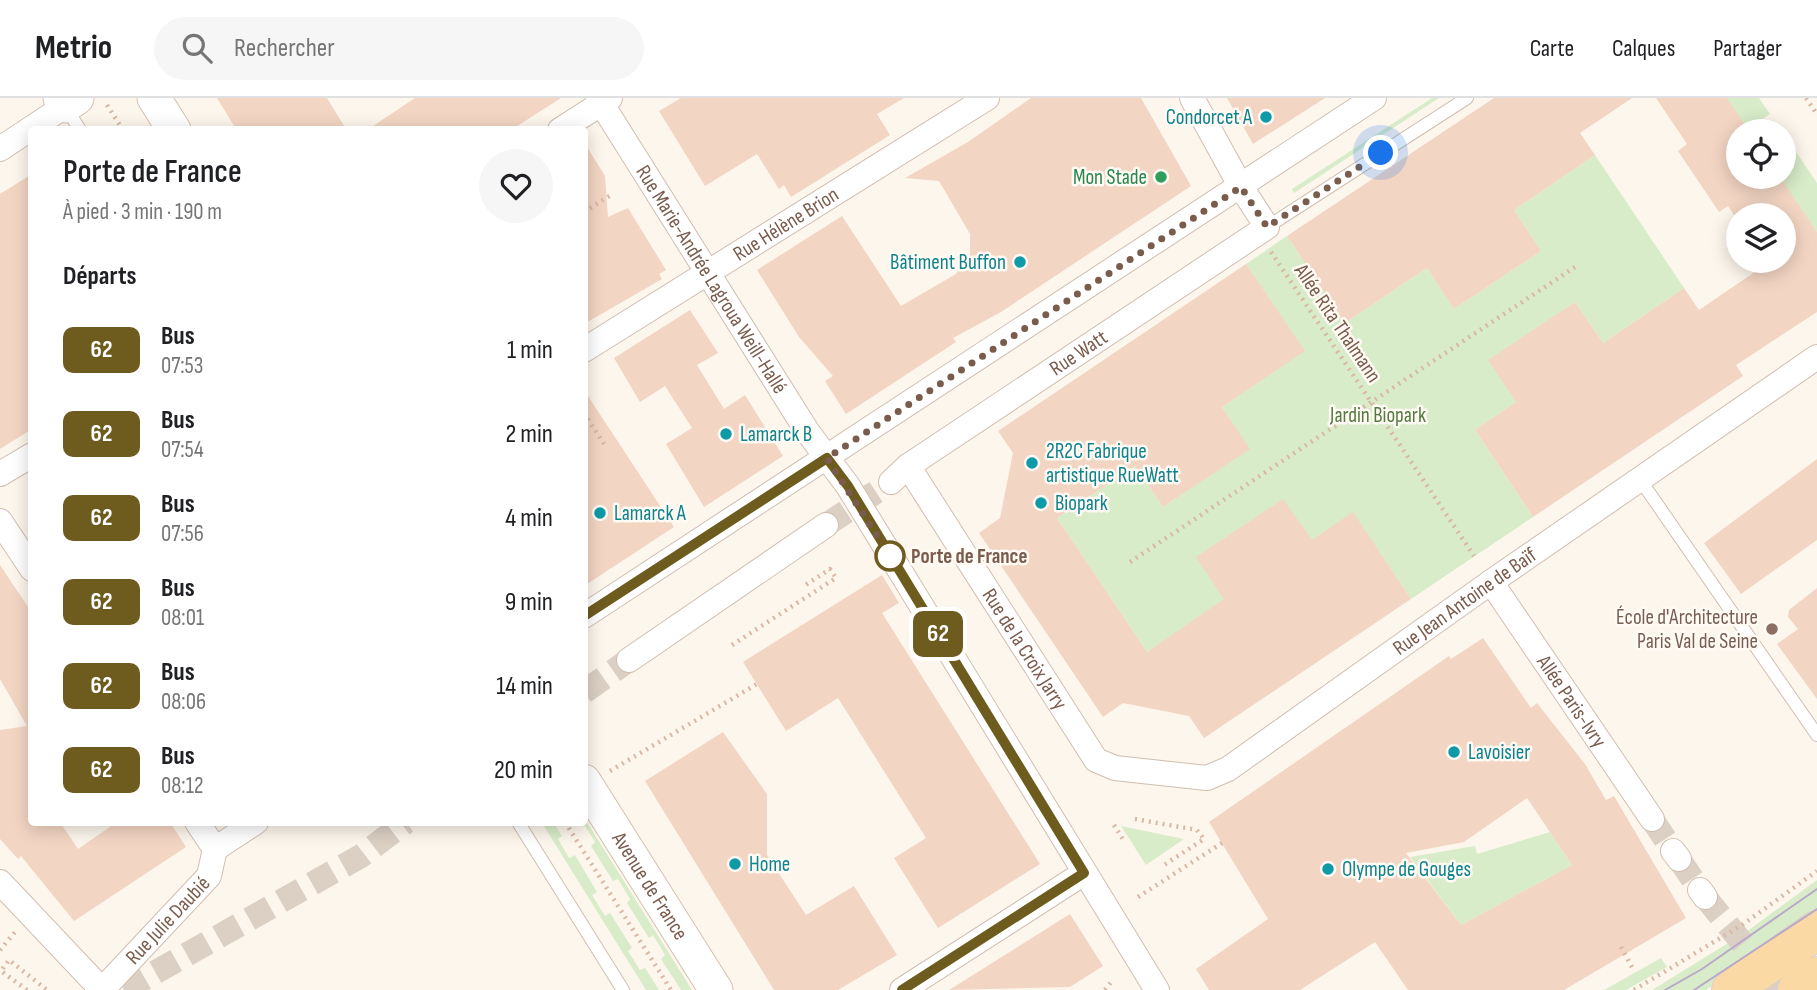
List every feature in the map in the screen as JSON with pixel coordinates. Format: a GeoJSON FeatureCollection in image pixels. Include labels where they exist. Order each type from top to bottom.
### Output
{"type":"FeatureCollection","features":[{"type":"Feature","properties":{"kind":"main road"},"geometry":{"type":"LineString","coordinates":[[1731,990],[1817,930]]}},
{"type":"Feature","properties":{"kind":"main road"},"geometry":{"type":"LineString","coordinates":[[1797,990],[1817,976]]}},
{"type":"Feature","properties":{"kind":"street"},"geometry":{"type":"LineString","coordinates":[[154,98],[172,126]]}},
{"type":"Feature","properties":{"kind":"street","name":"Rue Hélène Brion"},"geometry":{"type":"LineString","coordinates":[[588,348],[987,98]]}},
{"type":"Feature","properties":{"kind":"street"},"geometry":{"type":"LineString","coordinates":[[1192,98],[1268,238]]}},
{"type":"Feature","properties":{"kind":"street"},"geometry":{"type":"LineString","coordinates":[[588,613],[1374,98]]}},
{"type":"Feature","properties":{"kind":"street"},"geometry":{"type":"LineString","coordinates":[[566,126],[604,100]]}},
{"type":"Feature","properties":{"kind":"street","name":"Rue Marie-Andrée Lagroua Weill-Hallé"},"geometry":{"type":"LineString","coordinates":[[604,100],[709,273],[827,458],[848,486],[1157,990]]}},
{"type":"Feature","properties":{"kind":"street"},"geometry":{"type":"LineString","coordinates":[[39,126],[70,108]]}},
{"type":"Feature","properties":{"kind":"street"},"geometry":{"type":"LineString","coordinates":[[0,149],[28,133]]}},
{"type":"Feature","properties":{"kind":"street","name":"Rue Watt"},"geometry":{"type":"LineString","coordinates":[[900,474],[1268,238]]}},
{"type":"Feature","properties":{"kind":"street","name":"Rue Jean Antoine de Baïf"},"geometry":{"type":"LineString","coordinates":[[1096,760],[1115,768],[1207,778],[1228,769],[1491,582],[1817,358]]}},
{"type":"Feature","properties":{"kind":"street"},"geometry":{"type":"LineString","coordinates":[[0,474],[28,457]]}},
{"type":"Feature","properties":{"kind":"street","name":"Rue de la Croix Jarry"},"geometry":{"type":"LineString","coordinates":[[900,474],[1096,760]]}},
{"type":"Feature","properties":{"kind":"street"},"geometry":{"type":"LineString","coordinates":[[0,521],[28,563]]}},
{"type":"Feature","properties":{"kind":"street"},"geometry":{"type":"LineString","coordinates":[[628,660],[826,525]]}},
{"type":"Feature","properties":{"kind":"street","name":"Allée Paris-Ivry"},"geometry":{"type":"LineString","coordinates":[[1491,582],[1652,819]]}},
{"type":"Feature","properties":{"kind":"street","name":"Avenue de France"},"geometry":{"type":"LineString","coordinates":[[597,776],[716,990]]}},
{"type":"Feature","properties":{"kind":"street"},"geometry":{"type":"LineString","coordinates":[[200,826],[215,849]]}},
{"type":"Feature","properties":{"kind":"street","name":"Rue Julie Daubié"},"geometry":{"type":"LineString","coordinates":[[102,990],[209,876],[215,849],[250,826]]}},
{"type":"Feature","properties":{"kind":"street"},"geometry":{"type":"LineString","coordinates":[[902,990],[1084,873]]}},
{"type":"Feature","properties":{"kind":"street"},"geometry":{"type":"LineString","coordinates":[[0,882],[102,990]]}},
{"type":"Feature","properties":{"kind":"lane","name":"Rue Watt"},"geometry":{"type":"LineString","coordinates":[[1268,238],[1467,98]]}},
{"type":"Feature","properties":{"kind":"lane"},"geometry":{"type":"LineString","coordinates":[[1641,481],[1817,734]]}},
{"type":"Feature","properties":{"kind":"lane"},"geometry":{"type":"LineString","coordinates":[[520,826],[623,990]]}},
{"type":"Feature","properties":{"kind":"path"},"geometry":{"type":"LineString","coordinates":[[103,98],[120,126]]}},
{"type":"Feature","properties":{"kind":"path"},"geometry":{"type":"LineString","coordinates":[[1806,98],[1817,114]]}},
{"type":"Feature","properties":{"kind":"path"},"geometry":{"type":"LineString","coordinates":[[588,209],[611,195]]}},
{"type":"Feature","properties":{"kind":"path","name":"Allée Rita Thalmann"},"geometry":{"type":"LineString","coordinates":[[1268,238],[1474,556]]}},
{"type":"Feature","properties":{"kind":"path"},"geometry":{"type":"LineString","coordinates":[[1130,562],[1370,399],[1575,267]]}},
{"type":"Feature","properties":{"kind":"path"},"geometry":{"type":"LineString","coordinates":[[588,420],[606,447]]}},
{"type":"Feature","properties":{"kind":"path"},"geometry":{"type":"LineString","coordinates":[[732,645],[836,578],[830,569],[804,586]]}},
{"type":"Feature","properties":{"kind":"path"},"geometry":{"type":"LineString","coordinates":[[597,776],[757,684]]}},
{"type":"Feature","properties":{"kind":"path"},"geometry":{"type":"LineString","coordinates":[[1135,819],[1197,830],[1204,839],[1164,865]]}},
{"type":"Feature","properties":{"kind":"path"},"geometry":{"type":"LineString","coordinates":[[1114,825],[1124,841]]}},
{"type":"Feature","properties":{"kind":"path","name":"Avenue de France"},"geometry":{"type":"LineString","coordinates":[[568,826],[671,990]]}},
{"type":"Feature","properties":{"kind":"path"},"geometry":{"type":"LineString","coordinates":[[1138,897],[1222,843]]}},
{"type":"Feature","properties":{"kind":"path"},"geometry":{"type":"LineString","coordinates":[[1634,990],[1742,925],[1817,871]]}},
{"type":"Feature","properties":{"kind":"path"},"geometry":{"type":"LineString","coordinates":[[0,950],[15,931]]}},
{"type":"Feature","properties":{"kind":"path"},"geometry":{"type":"LineString","coordinates":[[1621,947],[1633,969]]}},
{"type":"Feature","properties":{"kind":"path"},"geometry":{"type":"LineString","coordinates":[[27,990],[1,971],[9,960],[47,990]]}},
{"type":"Feature","properties":{"kind":"path"},"geometry":{"type":"LineString","coordinates":[[1105,990],[1112,981]]}},
{"type":"Feature","properties":{"kind":"green space"},"geometry":{"type":"Polygon","coordinates":[[[1432,98],[1439,98],[1294,193],[1292,189],[1432,98]]]}},
{"type":"Feature","properties":{"kind":"green space"},"geometry":{"type":"Polygon","coordinates":[[[1726,98],[1759,98],[1770,114],[1762,119],[1740,119],[1726,98]]]}},
{"type":"Feature","properties":{"kind":"green space"},"geometry":{"type":"Polygon","coordinates":[[[1796,152],[1817,183],[1817,232],[1787,189],[1796,189],[1796,152]]]}},
{"type":"Feature","properties":{"kind":"green space","name":"Jardin Biopark"},"geometry":{"type":"Polygon","coordinates":[[[1595,155],[1684,288],[1603,343],[1575,302],[1489,360],[1516,402],[1475,430],[1533,517],[1411,599],[1353,513],[1147,652],[1057,518],[1135,466],[1163,507],[1249,449],[1222,407],[1304,351],[1246,264],[1287,236],[1345,323],[1427,268],[1454,309],[1541,251],[1514,210],[1595,155]]]}},
{"type":"Feature","properties":{"kind":"green space"},"geometry":{"type":"Polygon","coordinates":[[[588,824],[692,990],[681,990],[661,959],[665,955],[653,935],[649,938],[627,903],[630,899],[618,879],[613,881],[591,846],[595,842],[585,826],[588,824]]]}},
{"type":"Feature","properties":{"kind":"green space"},"geometry":{"type":"Polygon","coordinates":[[[544,826],[556,826],[562,836],[558,839],[569,858],[575,855],[597,892],[592,895],[605,916],[610,913],[632,948],[628,951],[640,970],[645,968],[659,990],[646,990],[544,826]]]}},
{"type":"Feature","properties":{"kind":"green space"},"geometry":{"type":"Polygon","coordinates":[[[1121,826],[1184,839],[1146,865],[1121,826]]]}},
{"type":"Feature","properties":{"kind":"green space"},"geometry":{"type":"Polygon","coordinates":[[[1550,832],[1572,865],[1461,925],[1410,857],[1475,846],[1477,854],[1550,832]]]}},
{"type":"Feature","properties":{"kind":"green space"},"geometry":{"type":"Polygon","coordinates":[[[1817,880],[1817,915],[1706,990],[1652,990],[1746,932],[1817,880]]]}},
{"type":"Feature","properties":{"kind":"green space"},"geometry":{"type":"Polygon","coordinates":[[[1661,958],[1667,967],[1626,990],[1604,990],[1661,958]]]}},
{"type":"Feature","properties":{"kind":"building"},"geometry":{"type":"Polygon","coordinates":[[[217,98],[327,98],[344,126],[234,126],[217,98]]]}},
{"type":"Feature","properties":{"kind":"building"},"geometry":{"type":"Polygon","coordinates":[[[415,98],[561,98],[517,126],[373,126],[415,98]]]}},
{"type":"Feature","properties":{"kind":"building"},"geometry":{"type":"Polygon","coordinates":[[[681,98],[904,98],[877,114],[890,135],[791,197],[784,185],[779,189],[757,154],[705,186],[659,111],[681,98]]]}},
{"type":"Feature","properties":{"kind":"building","name":"Bâtiment Buffon"},"geometry":{"type":"Polygon","coordinates":[[[1031,98],[1141,98],[1191,186],[1001,312],[953,338],[956,342],[846,414],[825,381],[833,376],[799,337],[757,270],[842,216],[901,306],[956,274],[970,254],[970,234],[939,181],[905,178],[968,142],[1031,98]]]}},
{"type":"Feature","properties":{"kind":"building","name":"Condorcet A"},"geometry":{"type":"Polygon","coordinates":[[[1227,98],[1325,98],[1253,144],[1227,98]]]}},
{"type":"Feature","properties":{"kind":"building"},"geometry":{"type":"Polygon","coordinates":[[[1494,98],[1632,98],[1580,133],[1595,155],[1514,210],[1541,251],[1454,309],[1427,268],[1345,323],[1287,236],[1494,98]]]}},
{"type":"Feature","properties":{"kind":"building"},"geometry":{"type":"Polygon","coordinates":[[[1656,98],[1727,98],[1741,119],[1726,119],[1726,189],[1788,189],[1817,232],[1817,312],[1736,365],[1743,376],[1533,517],[1475,430],[1516,402],[1488,360],[1575,302],[1603,343],[1684,288],[1699,310],[1753,273],[1796,273],[1796,203],[1726,203],[1726,207],[1719,212],[1678,151],[1687,144],[1656,98]]]}},
{"type":"Feature","properties":{"kind":"building"},"geometry":{"type":"Polygon","coordinates":[[[588,148],[605,176],[608,217],[628,208],[666,270],[659,274],[662,279],[588,322],[588,148]]]}},
{"type":"Feature","properties":{"kind":"building"},"geometry":{"type":"Polygon","coordinates":[[[28,176],[28,432],[0,449],[0,194],[28,176]]]}},
{"type":"Feature","properties":{"kind":"building","name":"Biopark"},"geometry":{"type":"Polygon","coordinates":[[[1246,264],[1305,351],[1222,407],[1250,449],[1163,507],[1135,466],[1057,518],[1147,652],[1224,599],[1196,557],[1283,499],[1312,540],[1353,512],[1411,599],[1204,738],[1189,716],[1123,703],[1103,717],[979,533],[1000,518],[1013,453],[998,431],[1246,264]]]}},
{"type":"Feature","properties":{"kind":"building","name":"Lamarck B"},"geometry":{"type":"Polygon","coordinates":[[[690,310],[718,353],[697,365],[724,409],[745,395],[783,456],[704,507],[666,444],[692,428],[665,386],[640,402],[614,358],[690,310]]]}},
{"type":"Feature","properties":{"kind":"building"},"geometry":{"type":"Polygon","coordinates":[[[588,396],[674,527],[588,583],[588,396]]]}},
{"type":"Feature","properties":{"kind":"building"},"geometry":{"type":"Polygon","coordinates":[[[1817,459],[1817,540],[1741,594],[1704,543],[1817,459]]]}},
{"type":"Feature","properties":{"kind":"building"},"geometry":{"type":"Polygon","coordinates":[[[0,565],[28,607],[28,826],[63,826],[78,849],[111,826],[173,826],[186,847],[74,921],[21,856],[18,859],[0,839],[0,730],[27,726],[0,679],[0,565]]]}},
{"type":"Feature","properties":{"kind":"building"},"geometry":{"type":"Polygon","coordinates":[[[882,575],[899,603],[882,613],[1040,864],[938,928],[894,858],[926,838],[838,698],[786,731],[743,662],[882,575]]]}},
{"type":"Feature","properties":{"kind":"building"},"geometry":{"type":"Polygon","coordinates":[[[1817,588],[1817,699],[1777,644],[1798,629],[1788,617],[1789,610],[1817,588]]]}},
{"type":"Feature","properties":{"kind":"building","name":"Olympe de Gouges"},"geometry":{"type":"Polygon","coordinates":[[[1483,638],[1531,708],[1537,703],[1585,764],[1606,800],[1614,796],[1686,918],[1564,990],[1408,990],[1375,942],[1300,990],[1209,990],[1196,969],[1268,919],[1209,822],[1449,656],[1451,659],[1483,638]],[[1527,798],[1464,842],[1406,853],[1461,925],[1572,865],[1527,798]]]}},
{"type":"Feature","properties":{"kind":"building","name":"Home"},"geometry":{"type":"Polygon","coordinates":[[[723,732],[767,794],[767,855],[806,915],[854,886],[897,955],[838,990],[774,990],[645,781],[723,732]]]}},
{"type":"Feature","properties":{"kind":"building"},"geometry":{"type":"Polygon","coordinates":[[[1070,914],[1103,966],[1070,987],[949,990],[1070,914]]]}},
{"type":"Feature","properties":{"kind":"tunnel"},"geometry":{"type":"LineString","coordinates":[[826,525],[891,482]]}},
{"type":"Feature","properties":{"kind":"tunnel"},"geometry":{"type":"LineString","coordinates":[[588,689],[629,660]]}},
{"type":"Feature","properties":{"kind":"tunnel"},"geometry":{"type":"LineString","coordinates":[[1652,819],[1673,851]]}},
{"type":"Feature","properties":{"kind":"tunnel"},"geometry":{"type":"LineString","coordinates":[[124,990],[361,856],[401,826]]}},
{"type":"Feature","properties":{"kind":"tunnel"},"geometry":{"type":"LineString","coordinates":[[1679,859],[1700,890]]}},
{"type":"Feature","properties":{"kind":"tunnel"},"geometry":{"type":"LineString","coordinates":[[1705,897],[1781,990]]}},
{"type":"Feature","properties":{"kind":"tram line"},"geometry":{"type":"LineString","coordinates":[[1665,990],[1702,969],[1817,889]]}},
{"type":"Feature","properties":{"kind":"tram line"},"geometry":{"type":"LineString","coordinates":[[1694,990],[1817,909]]}},
{"type":"Feature","properties":{"kind":"bus line","name":"62"},"geometry":{"type":"LineString","coordinates":[[588,613],[827,458],[848,486],[1084,873],[902,990]]}},
{"type":"Feature","properties":{"kind":"place","name":"Condorcet A"},"geometry":{"type":"Point","coordinates":[1266,117]}},
{"type":"Feature","properties":{"kind":"place","name":"Mon Stade"},"geometry":{"type":"Point","coordinates":[1161,177]}},
{"type":"Feature","properties":{"kind":"place","name":"Bâtiment Buffon"},"geometry":{"type":"Point","coordinates":[1020,262]}},
{"type":"Feature","properties":{"kind":"place","name":"Lamarck B"},"geometry":{"type":"Point","coordinates":[726,434]}},
{"type":"Feature","properties":{"kind":"place","name":"2R2C Fabrique artistique RueWatt"},"geometry":{"type":"Point","coordinates":[1032,463]}},
{"type":"Feature","properties":{"kind":"place","name":"Biopark"},"geometry":{"type":"Point","coordinates":[1041,503]}},
{"type":"Feature","properties":{"kind":"place","name":"Lamarck A"},"geometry":{"type":"Point","coordinates":[600,513]}},
{"type":"Feature","properties":{"kind":"place","name":"Porte de France"},"geometry":{"type":"Point","coordinates":[890,556]}},
{"type":"Feature","properties":{"kind":"place","name":"École d'Architecture Paris Val de Seine"},"geometry":{"type":"Point","coordinates":[1772,629]}},
{"type":"Feature","properties":{"kind":"place","name":"Lavoisier"},"geometry":{"type":"Point","coordinates":[1454,752]}},
{"type":"Feature","properties":{"kind":"place","name":"Home"},"geometry":{"type":"Point","coordinates":[735,864]}},
{"type":"Feature","properties":{"kind":"place","name":"Olympe de Gouges"},"geometry":{"type":"Point","coordinates":[1328,869]}},
{"type":"Feature","properties":{"kind":"route"},"geometry":{"type":"LineString","coordinates":[[890,556],[848,486],[827,458],[1241,187],[1267,227],[1381,153]]}}]}
